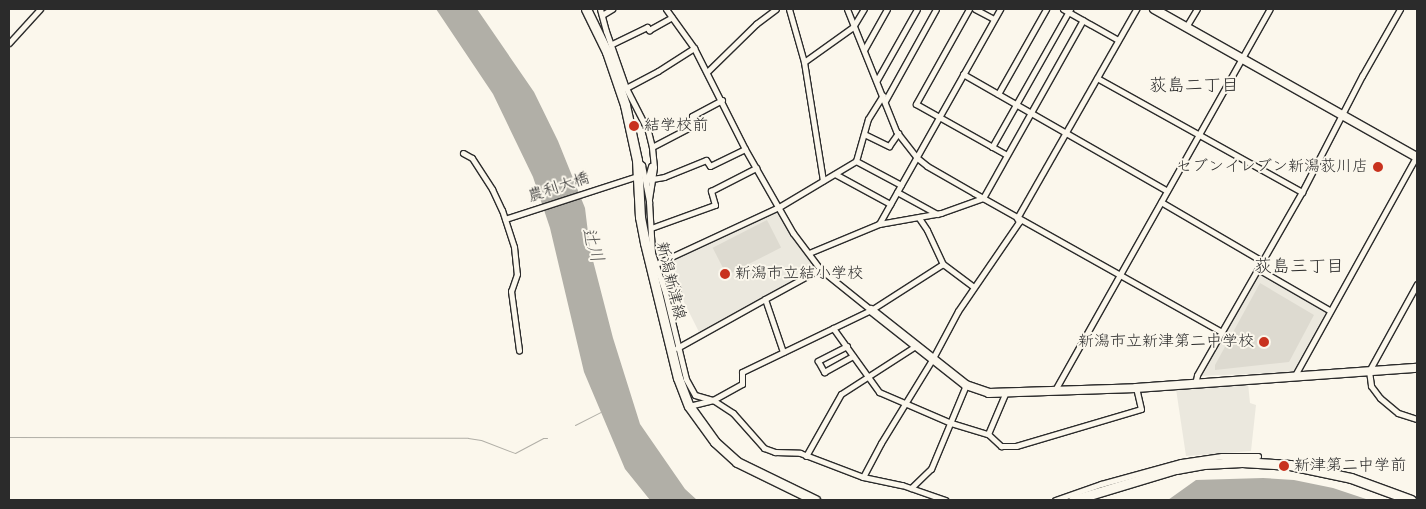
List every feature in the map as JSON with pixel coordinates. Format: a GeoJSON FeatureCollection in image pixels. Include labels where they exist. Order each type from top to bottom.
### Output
{"type":"FeatureCollection","features":[{"type":"Feature","properties":{"kind":"main road","name":"新潟新津線"},"geometry":{"type":"LineString","coordinates":[[586,9],[607,52],[625,105],[637,160],[640,217],[645,243],[662,292],[678,378],[689,406],[715,442],[737,462],[815,500]]}},
{"type":"Feature","properties":{"kind":"main road"},"geometry":{"type":"LineString","coordinates":[[1073,500],[1176,469],[1204,464],[1242,462],[1290,465],[1351,478],[1411,500]]}},
{"type":"Feature","properties":{"kind":"street"},"geometry":{"type":"LineString","coordinates":[[9,43],[40,9]]}},
{"type":"Feature","properties":{"kind":"street"},"geometry":{"type":"LineString","coordinates":[[600,9],[626,88],[648,131],[654,156],[649,202]]}},
{"type":"Feature","properties":{"kind":"street"},"geometry":{"type":"LineString","coordinates":[[602,15],[612,9]]}},
{"type":"Feature","properties":{"kind":"street"},"geometry":{"type":"LineString","coordinates":[[666,9],[694,48],[722,100],[745,149],[793,233],[820,269],[966,385],[989,393],[1005,394],[1055,390],[1136,388],[1417,368]]}},
{"type":"Feature","properties":{"kind":"street"},"geometry":{"type":"LineString","coordinates":[[706,72],[756,24],[776,9]]}},
{"type":"Feature","properties":{"kind":"street"},"geometry":{"type":"LineString","coordinates":[[789,9],[804,62],[823,180]]}},
{"type":"Feature","properties":{"kind":"street"},"geometry":{"type":"LineString","coordinates":[[846,9],[898,133],[916,157],[927,166],[1017,218],[1222,332]]}},
{"type":"Feature","properties":{"kind":"street"},"geometry":{"type":"LineString","coordinates":[[804,62],[854,27],[864,9]]}},
{"type":"Feature","properties":{"kind":"street"},"geometry":{"type":"LineString","coordinates":[[864,50],[887,9]]}},
{"type":"Feature","properties":{"kind":"street"},"geometry":{"type":"LineString","coordinates":[[877,80],[917,9]]}},
{"type":"Feature","properties":{"kind":"street"},"geometry":{"type":"LineString","coordinates":[[655,263],[686,252],[779,207],[856,161],[868,119],[884,98],[936,9]]}},
{"type":"Feature","properties":{"kind":"street"},"geometry":{"type":"LineString","coordinates":[[969,9],[916,104],[1007,155]]}},
{"type":"Feature","properties":{"kind":"street"},"geometry":{"type":"LineString","coordinates":[[975,9],[994,19]]}},
{"type":"Feature","properties":{"kind":"street"},"geometry":{"type":"LineString","coordinates":[[879,224],[1000,9]]}},
{"type":"Feature","properties":{"kind":"street"},"geometry":{"type":"LineString","coordinates":[[998,94],[1046,9]]}},
{"type":"Feature","properties":{"kind":"street"},"geometry":{"type":"LineString","coordinates":[[863,477],[973,287],[1009,239],[1019,222],[1017,218],[1136,9]]}},
{"type":"Feature","properties":{"kind":"street"},"geometry":{"type":"LineString","coordinates":[[1154,9],[1417,156],[1359,262],[1329,310],[1294,377]]}},
{"type":"Feature","properties":{"kind":"street"},"geometry":{"type":"LineString","coordinates":[[1186,27],[1196,9]]}},
{"type":"Feature","properties":{"kind":"street"},"geometry":{"type":"LineString","coordinates":[[1055,390],[1270,9]]}},
{"type":"Feature","properties":{"kind":"street"},"geometry":{"type":"LineString","coordinates":[[1196,384],[1197,375],[1302,192],[1400,9]]}},
{"type":"Feature","properties":{"kind":"street"},"geometry":{"type":"LineString","coordinates":[[992,147],[1067,10],[1118,40]]}},
{"type":"Feature","properties":{"kind":"street"},"geometry":{"type":"LineString","coordinates":[[612,44],[647,27],[649,30],[672,17]]}},
{"type":"Feature","properties":{"kind":"street"},"geometry":{"type":"LineString","coordinates":[[809,253],[879,224],[937,214],[983,198],[1083,20]]}},
{"type":"Feature","properties":{"kind":"street"},"geometry":{"type":"LineString","coordinates":[[626,88],[658,72],[694,48]]}},
{"type":"Feature","properties":{"kind":"street"},"geometry":{"type":"LineString","coordinates":[[963,74],[1167,191]]}},
{"type":"Feature","properties":{"kind":"street"},"geometry":{"type":"LineString","coordinates":[[1096,78],[1302,192]]}},
{"type":"Feature","properties":{"kind":"street"},"geometry":{"type":"LineString","coordinates":[[652,147],[694,125],[692,116],[722,100]]}},
{"type":"Feature","properties":{"kind":"street"},"geometry":{"type":"LineString","coordinates":[[864,134],[889,146],[898,133]]}},
{"type":"Feature","properties":{"kind":"street"},"geometry":{"type":"LineString","coordinates":[[652,179],[664,177],[706,160],[710,166],[745,149]]}},
{"type":"Feature","properties":{"kind":"street"},"geometry":{"type":"LineString","coordinates":[[463,152],[472,158],[480,168],[508,218],[517,274],[511,291],[519,350]]}},
{"type":"Feature","properties":{"kind":"street"},"geometry":{"type":"LineString","coordinates":[[646,188],[654,156]]}},
{"type":"Feature","properties":{"kind":"street"},"geometry":{"type":"LineString","coordinates":[[637,160],[642,165],[649,202],[652,253],[686,379],[689,406],[713,400],[742,384],[742,372],[871,310],[943,264]]}},
{"type":"Feature","properties":{"kind":"street"},"geometry":{"type":"LineString","coordinates":[[856,161],[901,185]]}},
{"type":"Feature","properties":{"kind":"street"},"geometry":{"type":"LineString","coordinates":[[651,228],[715,205],[711,191],[756,168]]}},
{"type":"Feature","properties":{"kind":"street"},"geometry":{"type":"LineString","coordinates":[[835,174],[890,204]]}},
{"type":"Feature","properties":{"kind":"street","name":"農利大橋"},"geometry":{"type":"LineString","coordinates":[[508,218],[637,176]]}},
{"type":"Feature","properties":{"kind":"street"},"geometry":{"type":"LineString","coordinates":[[897,192],[937,214]]}},
{"type":"Feature","properties":{"kind":"street"},"geometry":{"type":"LineString","coordinates":[[1161,202],[1262,261]]}},
{"type":"Feature","properties":{"kind":"street"},"geometry":{"type":"LineString","coordinates":[[919,218],[928,230],[943,264],[973,287]]}},
{"type":"Feature","properties":{"kind":"street"},"geometry":{"type":"LineString","coordinates":[[645,243],[652,253]]}},
{"type":"Feature","properties":{"kind":"street"},"geometry":{"type":"LineString","coordinates":[[677,348],[820,269]]}},
{"type":"Feature","properties":{"kind":"street"},"geometry":{"type":"LineString","coordinates":[[1258,269],[1329,310]]}},
{"type":"Feature","properties":{"kind":"street"},"geometry":{"type":"LineString","coordinates":[[1417,284],[1369,371],[1371,386],[1380,398],[1398,413],[1417,419]]}},
{"type":"Feature","properties":{"kind":"street"},"geometry":{"type":"LineString","coordinates":[[662,292],[678,289]]}},
{"type":"Feature","properties":{"kind":"street"},"geometry":{"type":"LineString","coordinates":[[765,299],[783,352]]}},
{"type":"Feature","properties":{"kind":"street"},"geometry":{"type":"LineString","coordinates":[[833,328],[879,392],[951,423],[988,434],[1001,446],[1016,446],[1127,415],[1141,409],[1136,388]]}},
{"type":"Feature","properties":{"kind":"street"},"geometry":{"type":"LineString","coordinates":[[806,456],[841,394],[869,378],[917,345]]}},
{"type":"Feature","properties":{"kind":"street"},"geometry":{"type":"LineString","coordinates":[[846,346],[818,361],[824,372],[854,356]]}},
{"type":"Feature","properties":{"kind":"street"},"geometry":{"type":"LineString","coordinates":[[686,379],[695,395],[713,400],[733,413],[764,448],[775,452],[806,456],[863,477],[911,488],[945,500]]}},
{"type":"Feature","properties":{"kind":"street"},"geometry":{"type":"LineString","coordinates":[[911,488],[931,469],[966,385]]}},
{"type":"Feature","properties":{"kind":"street"},"geometry":{"type":"LineString","coordinates":[[988,434],[1005,394]]}},
{"type":"Feature","properties":{"kind":"street"},"geometry":{"type":"LineString","coordinates":[[1055,500],[1102,484],[1181,462],[1222,456],[1258,456]]}},
{"type":"Feature","properties":{"kind":"shaded area"},"geometry":{"type":"Polygon","coordinates":[[[436,9],[477,9],[534,92],[558,141],[585,208],[590,249],[613,338],[640,424],[685,489],[697,500],[650,500],[625,469],[584,372],[550,228],[533,177],[493,94],[436,9]]]}},
{"type":"Feature","properties":{"kind":"shaded area","name":"新潟市立結小学校"},"geometry":{"type":"Polygon","coordinates":[[[778,211],[817,269],[699,332],[679,292],[673,261],[778,211]]]}},
{"type":"Feature","properties":{"kind":"shaded area"},"geometry":{"type":"Polygon","coordinates":[[[767,220],[781,248],[727,275],[713,248],[767,220]]]}},
{"type":"Feature","properties":{"kind":"shaded area","name":"新潟市立新津第二中学校"},"geometry":{"type":"Polygon","coordinates":[[[1257,276],[1261,276],[1326,312],[1293,372],[1200,376],[1257,276]]]}},
{"type":"Feature","properties":{"kind":"shaded area","name":"新潟市立新津第二中学校"},"geometry":{"type":"Polygon","coordinates":[[[1260,283],[1314,315],[1289,362],[1215,370],[1215,365],[1260,283]]]}},
{"type":"Feature","properties":{"kind":"shaded area","name":"新潟市立新津第二中学校"},"geometry":{"type":"Polygon","coordinates":[[[1248,383],[1250,403],[1256,405],[1251,451],[1186,456],[1176,389],[1248,383]]]}},
{"type":"Feature","properties":{"kind":"shaded area"},"geometry":{"type":"Polygon","coordinates":[[[1263,478],[1294,480],[1333,488],[1369,500],[1168,500],[1196,480],[1263,478]]]}},
{"type":"Feature","properties":{"kind":"waterway"},"geometry":{"type":"LineString","coordinates":[[575,425],[601,412]]}},
{"type":"Feature","properties":{"kind":"waterway"},"geometry":{"type":"LineString","coordinates":[[9,437],[468,438],[481,440],[515,453],[543,438],[547,438]]}},
{"type":"Feature","properties":{"kind":"place","name":"結学校前"},"geometry":{"type":"Point","coordinates":[634,126]}},
{"type":"Feature","properties":{"kind":"place","name":"セブンイレブン新潟荻川店"},"geometry":{"type":"Point","coordinates":[1378,167]}},
{"type":"Feature","properties":{"kind":"place","name":"新潟市立結小学校"},"geometry":{"type":"Point","coordinates":[725,274]}},
{"type":"Feature","properties":{"kind":"place","name":"新潟市立新津第二中学校"},"geometry":{"type":"Point","coordinates":[1264,342]}},
{"type":"Feature","properties":{"kind":"place","name":"新津第二中学前"},"geometry":{"type":"Point","coordinates":[1284,466]}},
{"type":"Feature","properties":{"kind":"district","name":"荻島二丁目"},"geometry":{"type":"Point","coordinates":[1194,86]}},
{"type":"Feature","properties":{"kind":"district","name":"荻島三丁目"},"geometry":{"type":"Point","coordinates":[1299,267]}},
{"type":"Feature","properties":{"kind":"water label","name":"辻川"},"geometry":{"type":"Point","coordinates":[592,245]}}]}
